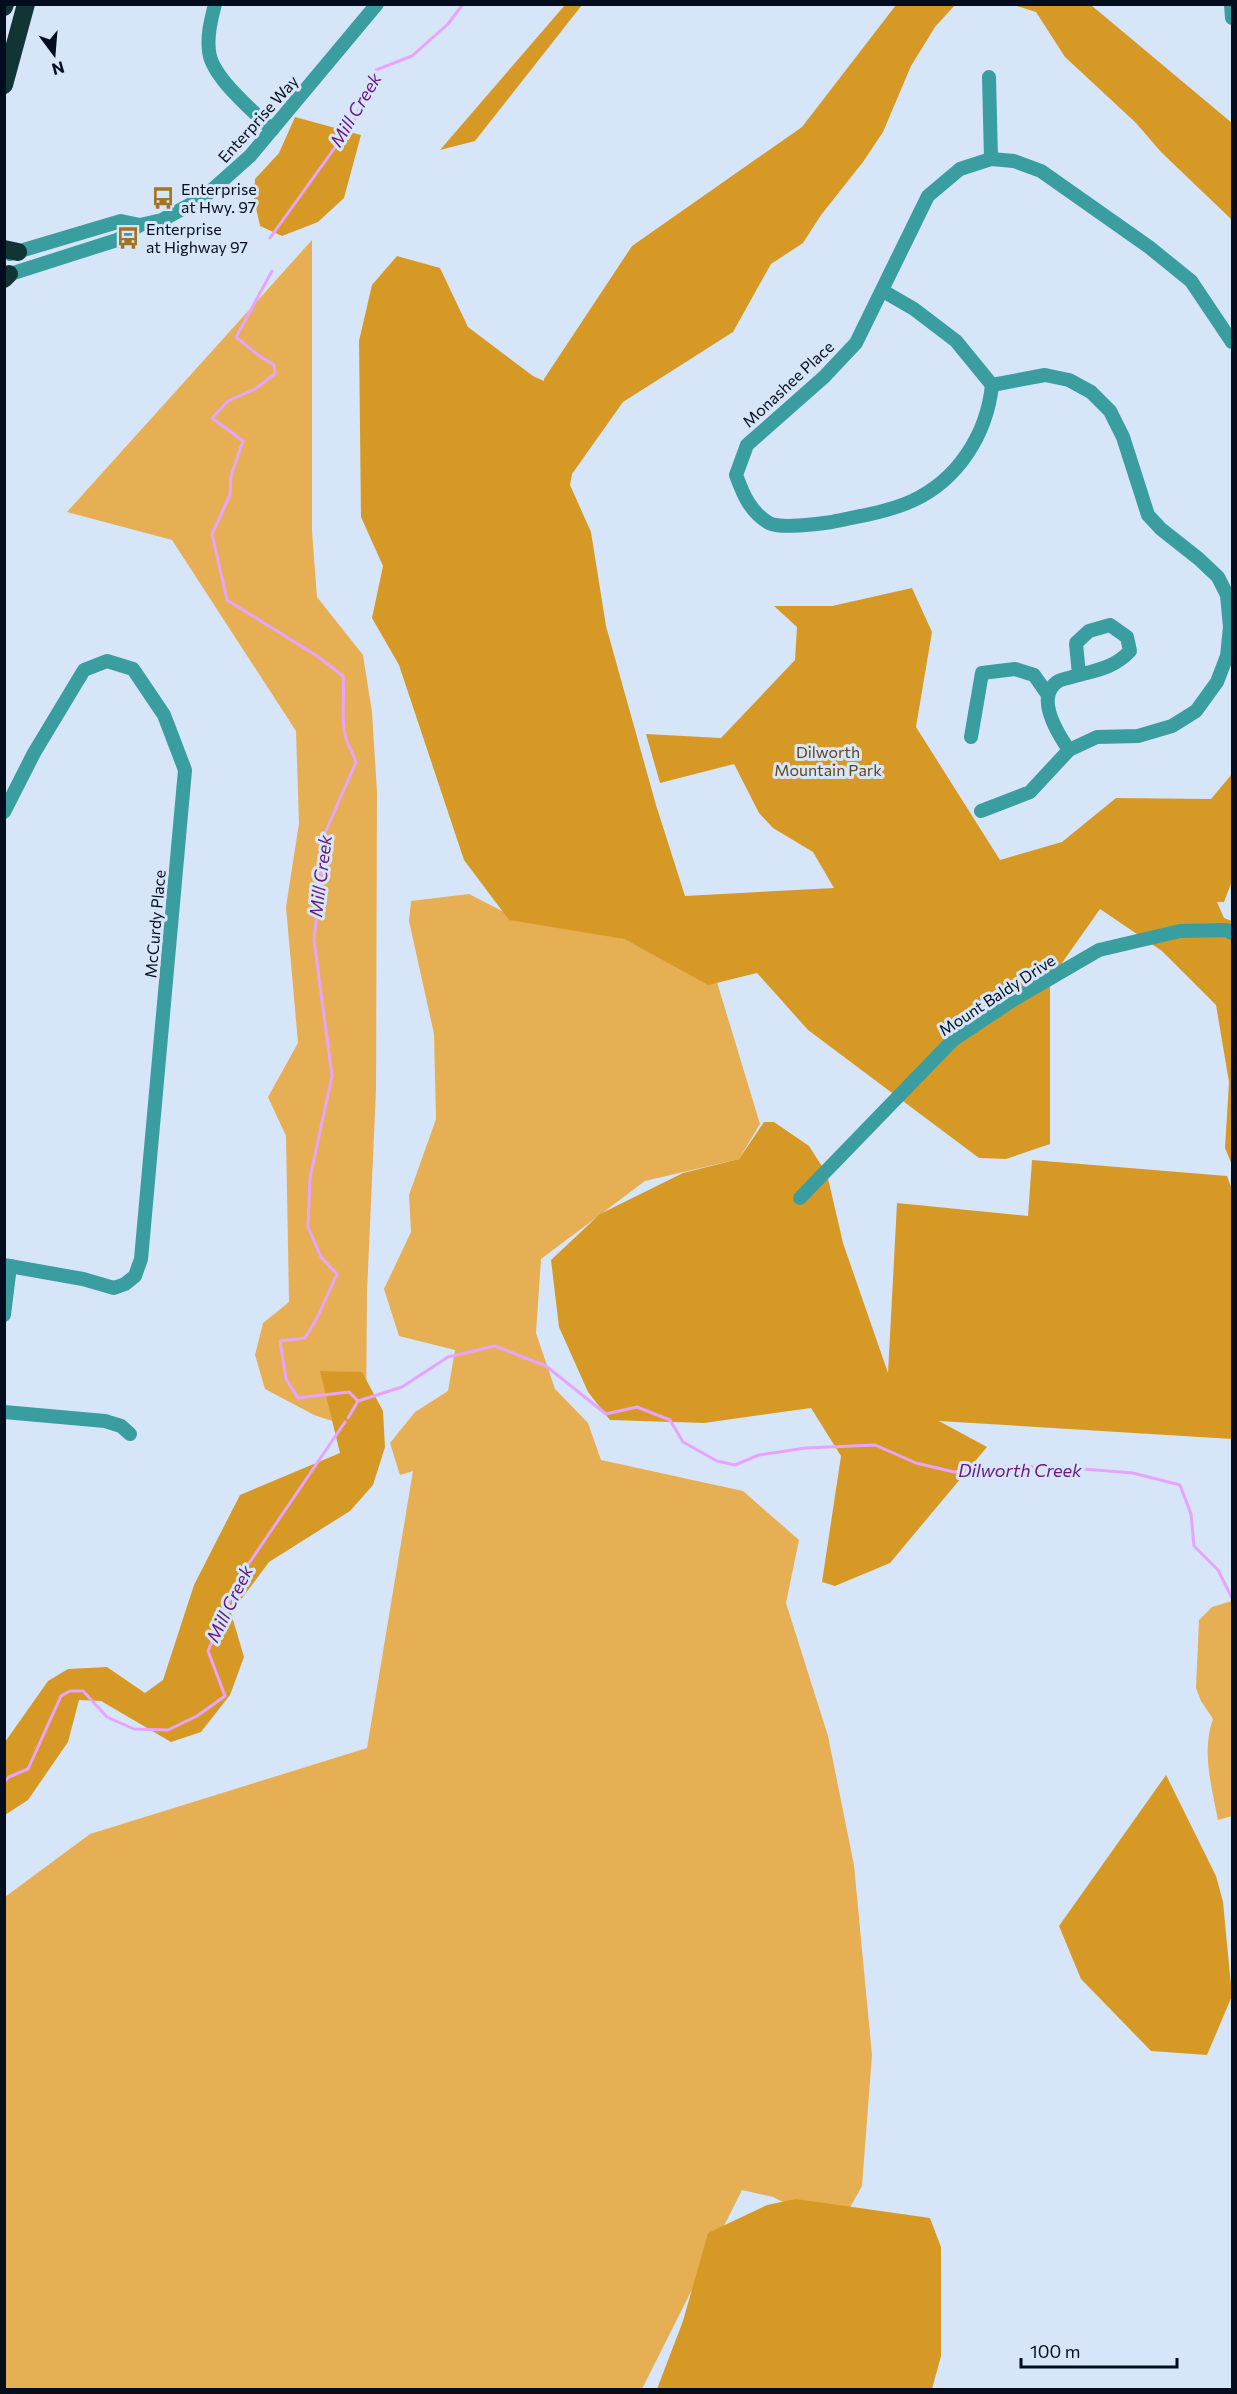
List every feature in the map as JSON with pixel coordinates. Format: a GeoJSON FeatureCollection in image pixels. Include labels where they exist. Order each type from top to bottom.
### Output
{"type":"FeatureCollection","features":[{"type":"Feature","properties":{"kind":"highway"},"geometry":{"type":"LineString","coordinates":[[4,85],[26,4]]}},
{"type":"Feature","properties":{"kind":"street"},"geometry":{"type":"LineString","coordinates":[[215,4],[210,27],[209,52],[214,70],[272,130]]}},
{"type":"Feature","properties":{"kind":"street","name":"Enterprise Way"},"geometry":{"type":"LineString","coordinates":[[6,276],[117,240],[140,225],[162,220],[204,197],[250,156],[377,4]]}},
{"type":"Feature","properties":{"kind":"street"},"geometry":{"type":"LineString","coordinates":[[1231,4],[1233,18]]}},
{"type":"Feature","properties":{"kind":"street"},"geometry":{"type":"LineString","coordinates":[[989,77],[991,159]]}},
{"type":"Feature","properties":{"kind":"street","name":"Monashee Place"},"geometry":{"type":"LineString","coordinates":[[992,386],[990,407],[961,464],[940,483],[913,500],[868,514],[811,526],[770,524],[748,504],[736,475],[747,445],[824,377],[856,343],[928,196],[960,169],[991,159],[1014,161],[1041,171],[1149,247],[1191,281],[1233,342]]}},
{"type":"Feature","properties":{"kind":"street","name":"Enterprise Way"},"geometry":{"type":"LineString","coordinates":[[9,252],[121,220],[140,225]]}},
{"type":"Feature","properties":{"kind":"street"},"geometry":{"type":"LineString","coordinates":[[883,291],[914,309],[956,341],[992,386],[1046,375],[1069,380],[1091,392],[1110,411],[1123,438],[1148,515],[1161,529],[1218,577],[1227,595],[1230,627],[1227,656],[1217,682],[1196,711],[1172,726],[1138,736],[1097,737],[1069,750],[1030,792],[981,811]]}},
{"type":"Feature","properties":{"kind":"street","name":"McCurdy Place"},"geometry":{"type":"LineString","coordinates":[[4,812],[34,753],[84,670],[107,661],[133,669],[164,715],[185,770],[141,1259],[135,1276],[125,1284],[114,1287],[83,1279],[7,1266],[4,1315]]}},
{"type":"Feature","properties":{"kind":"street"},"geometry":{"type":"LineString","coordinates":[[970,737],[982,674],[1015,669],[1034,675],[1048,695],[1050,713],[1057,732],[1069,750]]}},
{"type":"Feature","properties":{"kind":"street"},"geometry":{"type":"LineString","coordinates":[[1048,695],[1057,682],[1079,675]]}},
{"type":"Feature","properties":{"kind":"street","name":"Mount Baldy Drive"},"geometry":{"type":"LineString","coordinates":[[800,1198],[953,1040],[1013,1000],[1099,950],[1180,931],[1226,930],[1233,933]]}},
{"type":"Feature","properties":{"kind":"street"},"geometry":{"type":"LineString","coordinates":[[4,1412],[105,1421],[121,1426],[130,1434]]}},
{"type":"Feature","properties":{"kind":"shaded area"},"geometry":{"type":"Polygon","coordinates":[[[312,240],[312,531],[317,597],[363,655],[372,712],[377,792],[376,1090],[367,1292],[366,1432],[314,1415],[265,1389],[255,1355],[263,1323],[289,1302],[286,1136],[268,1097],[298,1043],[286,907],[299,823],[296,731],[172,540],[67,512],[312,240]]]}},
{"type":"Feature","properties":{"kind":"shaded area"},"geometry":{"type":"Polygon","coordinates":[[[469,894],[504,912],[624,939],[700,980],[717,982],[760,1124],[739,1159],[645,1181],[541,1259],[536,1333],[555,1389],[588,1423],[601,1460],[743,1491],[799,1540],[786,1603],[828,1736],[854,1865],[872,2055],[862,2186],[838,2229],[773,2197],[742,2190],[642,2389],[5,2390],[5,1897],[90,1834],[367,1748],[413,1471],[400,1475],[390,1443],[415,1412],[448,1391],[455,1350],[399,1336],[384,1289],[411,1232],[409,1195],[436,1119],[434,1034],[409,921],[411,901],[469,894]]]}},
{"type":"Feature","properties":{"kind":"shaded area"},"geometry":{"type":"Polygon","coordinates":[[[1232,1601],[1232,1816],[1218,1820],[1208,1757],[1213,1719],[1201,1701],[1196,1688],[1199,1620],[1212,1607],[1232,1601]]]}},
{"type":"Feature","properties":{"kind":"green space"},"geometry":{"type":"Polygon","coordinates":[[[565,5],[582,5],[475,141],[440,150],[565,5]]]}},
{"type":"Feature","properties":{"kind":"green space","name":"Dilworth Mountain Park"},"geometry":{"type":"Polygon","coordinates":[[[896,5],[955,5],[935,27],[911,66],[883,132],[863,162],[821,215],[803,243],[771,264],[733,332],[623,402],[572,474],[570,485],[591,532],[606,626],[656,805],[685,896],[834,888],[813,852],[773,828],[759,813],[734,764],[660,783],[646,734],[721,738],[795,660],[797,627],[774,606],[832,606],[912,588],[932,632],[916,727],[1000,860],[1062,842],[1116,798],[1211,799],[1232,774],[1232,881],[1224,902],[1217,902],[1224,918],[1232,921],[1232,1165],[1225,1148],[1229,1082],[1216,1005],[1162,951],[1100,909],[1050,980],[1050,1144],[1006,1159],[979,1158],[808,1030],[757,973],[708,985],[624,939],[509,920],[464,860],[399,665],[372,618],[383,566],[361,517],[359,341],[372,285],[397,256],[440,268],[468,327],[533,376],[544,381],[632,246],[802,127],[896,5]]]}},
{"type":"Feature","properties":{"kind":"green space"},"geometry":{"type":"Polygon","coordinates":[[[1014,5],[1091,5],[1232,123],[1232,220],[1161,152],[1136,123],[1065,57],[1036,12],[1014,5]]]}},
{"type":"Feature","properties":{"kind":"green space"},"geometry":{"type":"Polygon","coordinates":[[[295,117],[361,135],[344,198],[318,222],[282,236],[260,226],[254,199],[255,179],[279,153],[295,117]]]}},
{"type":"Feature","properties":{"kind":"green space"},"geometry":{"type":"Polygon","coordinates":[[[764,1122],[774,1122],[809,1146],[827,1174],[843,1243],[888,1373],[897,1203],[1028,1216],[1032,1160],[1227,1176],[1232,1189],[1232,1439],[939,1421],[987,1447],[890,1563],[835,1586],[822,1582],[841,1456],[811,1408],[704,1423],[610,1420],[588,1392],[559,1327],[551,1260],[600,1214],[683,1173],[739,1159],[764,1122]]]}},
{"type":"Feature","properties":{"kind":"green space"},"geometry":{"type":"Polygon","coordinates":[[[320,1371],[362,1372],[383,1411],[385,1447],[373,1485],[350,1511],[269,1562],[231,1613],[244,1657],[230,1695],[201,1732],[171,1742],[101,1701],[79,1700],[68,1742],[28,1800],[5,1815],[5,1742],[48,1681],[68,1669],[107,1667],[145,1693],[163,1680],[194,1585],[240,1495],[340,1453],[320,1371]]]}},
{"type":"Feature","properties":{"kind":"green space"},"geometry":{"type":"Polygon","coordinates":[[[1166,1775],[1216,1876],[1223,1902],[1232,1996],[1207,2055],[1151,2051],[1081,1979],[1059,1926],[1166,1775]]]}},
{"type":"Feature","properties":{"kind":"green space"},"geometry":{"type":"Polygon","coordinates":[[[796,2199],[930,2218],[941,2247],[941,2356],[932,2389],[657,2389],[683,2321],[708,2233],[767,2205],[796,2199]]]}},
{"type":"Feature","properties":{"kind":"waterway","name":"Mill Creek"},"geometry":{"type":"LineString","coordinates":[[270,238],[354,121],[376,70],[412,56],[448,24],[463,4]]}},
{"type":"Feature","properties":{"kind":"waterway","name":"Mill Creek"},"geometry":{"type":"LineString","coordinates":[[272,271],[236,337],[274,365],[275,374],[255,389],[228,401],[212,418],[243,441],[231,476],[230,495],[212,534],[227,600],[317,656],[343,676],[344,728],[356,762],[325,833],[314,940],[332,1076],[310,1178],[308,1227],[321,1257],[337,1274],[305,1338],[280,1341],[286,1379],[298,1398],[349,1392],[358,1401],[348,1418]]}},
{"type":"Feature","properties":{"kind":"waterway","name":"Dilworth Creek"},"geometry":{"type":"LineString","coordinates":[[358,1401],[402,1387],[448,1357],[495,1346],[546,1366],[606,1414],[637,1407],[670,1420],[683,1442],[717,1461],[735,1465],[759,1455],[806,1448],[875,1445],[916,1463],[954,1472],[1007,1467],[1058,1467],[1133,1473],[1180,1485],[1191,1514],[1194,1546],[1218,1570],[1232,1598]]}},
{"type":"Feature","properties":{"kind":"waterway","name":"Mill Creek"},"geometry":{"type":"LineString","coordinates":[[4,1782],[9,1777],[28,1769],[61,1696],[70,1691],[83,1691],[107,1717],[134,1729],[168,1730],[197,1716],[225,1696],[208,1651],[241,1575],[345,1422]]}},
{"type":"Feature","properties":{"kind":"place","name":"Enterprise at Hwy. 97"},"geometry":{"type":"Point","coordinates":[163,198]}},
{"type":"Feature","properties":{"kind":"place","name":"Enterprise at Highway 97"},"geometry":{"type":"Point","coordinates":[128,238]}}]}
